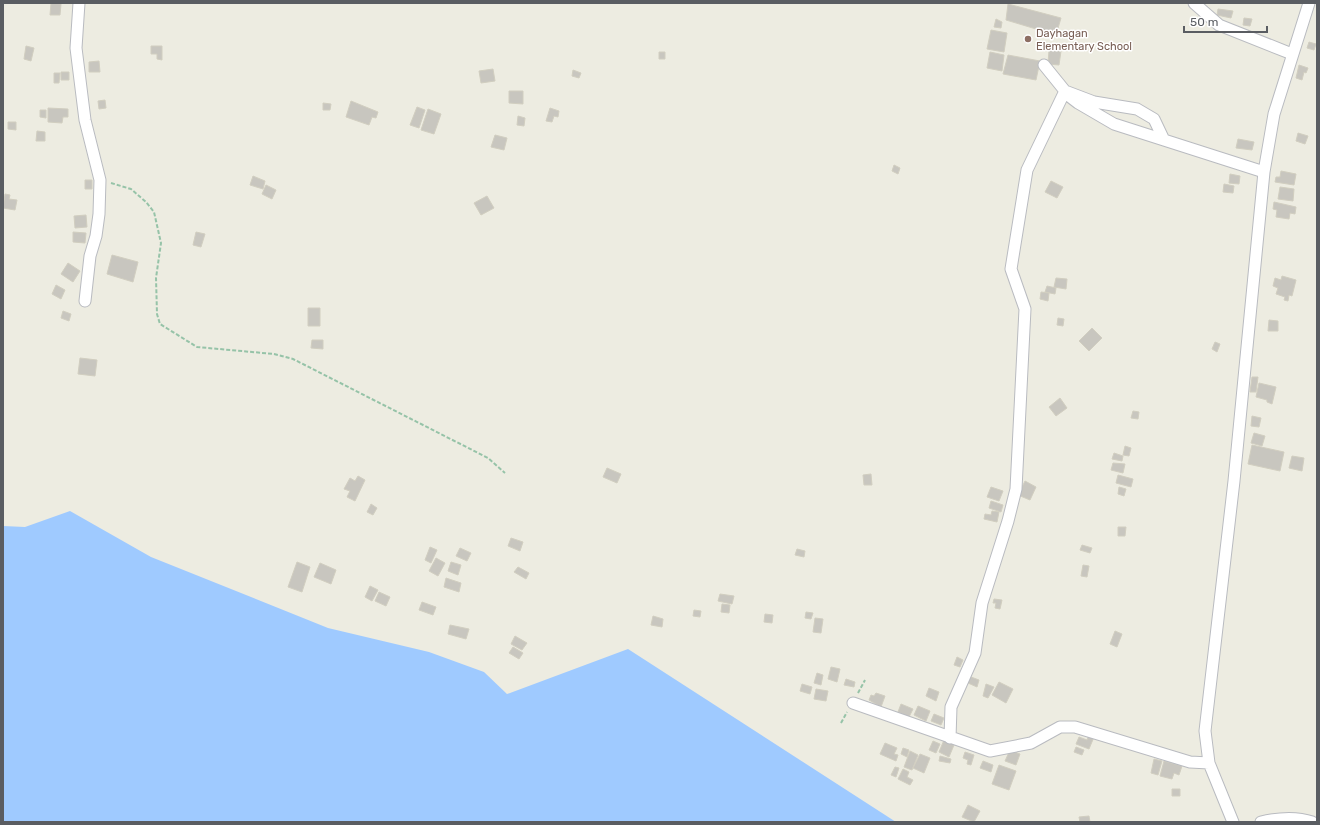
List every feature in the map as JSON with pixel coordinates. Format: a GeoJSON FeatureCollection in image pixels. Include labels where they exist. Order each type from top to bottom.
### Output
{"type":"FeatureCollection","features":[{"type":"Feature","properties":{"kind":"street"},"geometry":{"type":"LineString","coordinates":[[79,3],[76,48],[85,120],[100,180],[99,214],[96,236],[90,256],[85,301]]}},
{"type":"Feature","properties":{"kind":"street"},"geometry":{"type":"LineString","coordinates":[[1194,3],[1219,25],[1292,54]]}},
{"type":"Feature","properties":{"kind":"street"},"geometry":{"type":"LineString","coordinates":[[1233,822],[1209,763],[1205,731],[1234,481],[1264,172],[1274,114],[1309,3]]}},
{"type":"Feature","properties":{"kind":"street"},"geometry":{"type":"LineString","coordinates":[[1044,65],[1065,92],[1078,103],[1114,124],[1264,172]]}},
{"type":"Feature","properties":{"kind":"street"},"geometry":{"type":"LineString","coordinates":[[1065,92],[1094,102],[1137,108],[1154,119],[1164,140]]}},
{"type":"Feature","properties":{"kind":"street"},"geometry":{"type":"LineString","coordinates":[[950,738],[951,707],[975,653],[982,603],[1008,521],[1016,489],[1024,310],[1011,269],[1027,170],[1065,92]]}},
{"type":"Feature","properties":{"kind":"street"},"geometry":{"type":"LineString","coordinates":[[853,703],[990,751],[1031,743],[1060,727],[1075,727],[1190,762],[1209,763]]}},
{"type":"Feature","properties":{"kind":"street"},"geometry":{"type":"LineString","coordinates":[[1261,822],[1283,818],[1312,822]]}},
{"type":"Feature","properties":{"kind":"path"},"geometry":{"type":"LineString","coordinates":[[100,180],[131,189],[146,202],[154,212],[161,243],[156,278],[157,314],[160,324],[197,347],[274,354],[293,359],[488,458],[505,473]]}},
{"type":"Feature","properties":{"kind":"water"},"geometry":{"type":"Polygon","coordinates":[[[70,511],[151,557],[328,628],[429,652],[484,672],[507,694],[628,649],[896,822],[3,822],[3,526],[25,527],[70,511]]]}},
{"type":"Feature","properties":{"kind":"building"},"geometry":{"type":"Polygon","coordinates":[[[51,3],[61,4],[60,15],[50,15],[51,3]]]}},
{"type":"Feature","properties":{"kind":"building"},"geometry":{"type":"Polygon","coordinates":[[[1008,4],[1061,18],[1056,35],[1006,20],[1008,4]]]}},
{"type":"Feature","properties":{"kind":"building"},"geometry":{"type":"Polygon","coordinates":[[[1218,9],[1233,11],[1231,18],[1217,15],[1218,9]]]}},
{"type":"Feature","properties":{"kind":"building"},"geometry":{"type":"Polygon","coordinates":[[[1244,18],[1252,19],[1250,26],[1243,25],[1244,18]]]}},
{"type":"Feature","properties":{"kind":"building"},"geometry":{"type":"Polygon","coordinates":[[[996,19],[1002,22],[1001,28],[994,27],[996,19]]]}},
{"type":"Feature","properties":{"kind":"building"},"geometry":{"type":"Polygon","coordinates":[[[991,30],[1007,33],[1004,52],[987,49],[991,30]]]}},
{"type":"Feature","properties":{"kind":"building"},"geometry":{"type":"Polygon","coordinates":[[[1309,42],[1316,44],[1314,50],[1307,48],[1309,42]]]}},
{"type":"Feature","properties":{"kind":"building"},"geometry":{"type":"Polygon","coordinates":[[[26,46],[34,48],[31,61],[24,59],[26,46]]]}},
{"type":"Feature","properties":{"kind":"building"},"geometry":{"type":"Polygon","coordinates":[[[151,46],[162,46],[162,60],[157,59],[157,54],[151,54],[151,46]]]}},
{"type":"Feature","properties":{"kind":"building"},"geometry":{"type":"Polygon","coordinates":[[[1049,50],[1061,51],[1059,65],[1048,64],[1049,50]]]}},
{"type":"Feature","properties":{"kind":"building"},"geometry":{"type":"Polygon","coordinates":[[[659,52],[665,52],[665,59],[659,59],[659,52]]]}},
{"type":"Feature","properties":{"kind":"building"},"geometry":{"type":"Polygon","coordinates":[[[990,52],[1004,55],[1002,71],[987,68],[990,52]]]}},
{"type":"Feature","properties":{"kind":"building"},"geometry":{"type":"Polygon","coordinates":[[[1008,55],[1040,61],[1036,80],[1003,74],[1008,55]]]}},
{"type":"Feature","properties":{"kind":"building"},"geometry":{"type":"Polygon","coordinates":[[[99,61],[100,72],[89,72],[89,62],[99,61]]]}},
{"type":"Feature","properties":{"kind":"building"},"geometry":{"type":"Polygon","coordinates":[[[1299,65],[1308,68],[1306,73],[1304,72],[1302,80],[1296,78],[1299,65]]]}},
{"type":"Feature","properties":{"kind":"building"},"geometry":{"type":"Polygon","coordinates":[[[493,69],[495,81],[481,83],[479,71],[493,69]]]}},
{"type":"Feature","properties":{"kind":"building"},"geometry":{"type":"Polygon","coordinates":[[[573,70],[581,73],[579,78],[572,76],[573,70]]]}},
{"type":"Feature","properties":{"kind":"building"},"geometry":{"type":"Polygon","coordinates":[[[61,72],[69,72],[69,80],[61,80],[61,72]]]}},
{"type":"Feature","properties":{"kind":"building"},"geometry":{"type":"Polygon","coordinates":[[[54,73],[60,73],[59,83],[54,83],[54,73]]]}},
{"type":"Feature","properties":{"kind":"building"},"geometry":{"type":"Polygon","coordinates":[[[509,91],[523,91],[523,104],[509,103],[509,91]]]}},
{"type":"Feature","properties":{"kind":"building"},"geometry":{"type":"Polygon","coordinates":[[[105,100],[106,108],[99,109],[98,101],[105,100]]]}},
{"type":"Feature","properties":{"kind":"building"},"geometry":{"type":"Polygon","coordinates":[[[351,101],[378,112],[376,118],[372,117],[369,125],[346,117],[351,101]]]}},
{"type":"Feature","properties":{"kind":"building"},"geometry":{"type":"Polygon","coordinates":[[[323,103],[331,104],[330,110],[323,110],[323,103]]]}},
{"type":"Feature","properties":{"kind":"building"},"geometry":{"type":"Polygon","coordinates":[[[417,107],[425,110],[419,128],[410,125],[417,107]]]}},
{"type":"Feature","properties":{"kind":"building"},"geometry":{"type":"Polygon","coordinates":[[[48,108],[68,109],[68,117],[63,117],[62,123],[48,122],[48,108]]]}},
{"type":"Feature","properties":{"kind":"building"},"geometry":{"type":"Polygon","coordinates":[[[550,108],[559,111],[558,117],[554,116],[552,122],[546,121],[550,108]]]}},
{"type":"Feature","properties":{"kind":"building"},"geometry":{"type":"Polygon","coordinates":[[[428,109],[441,114],[434,134],[421,130],[428,109]]]}},
{"type":"Feature","properties":{"kind":"building"},"geometry":{"type":"Polygon","coordinates":[[[40,110],[46,110],[46,118],[40,117],[40,110]]]}},
{"type":"Feature","properties":{"kind":"building"},"geometry":{"type":"Polygon","coordinates":[[[518,116],[525,118],[524,126],[517,125],[518,116]]]}},
{"type":"Feature","properties":{"kind":"building"},"geometry":{"type":"Polygon","coordinates":[[[8,122],[16,122],[16,130],[8,129],[8,122]]]}},
{"type":"Feature","properties":{"kind":"building"},"geometry":{"type":"Polygon","coordinates":[[[37,131],[45,132],[45,141],[36,141],[37,131]]]}},
{"type":"Feature","properties":{"kind":"building"},"geometry":{"type":"Polygon","coordinates":[[[1298,133],[1308,136],[1305,144],[1296,141],[1298,133]]]}},
{"type":"Feature","properties":{"kind":"building"},"geometry":{"type":"Polygon","coordinates":[[[495,135],[507,138],[504,150],[491,147],[495,135]]]}},
{"type":"Feature","properties":{"kind":"building"},"geometry":{"type":"Polygon","coordinates":[[[1238,139],[1254,142],[1252,150],[1236,148],[1238,139]]]}},
{"type":"Feature","properties":{"kind":"building"},"geometry":{"type":"Polygon","coordinates":[[[894,165],[900,168],[898,174],[892,171],[894,165]]]}},
{"type":"Feature","properties":{"kind":"building"},"geometry":{"type":"Polygon","coordinates":[[[1281,171],[1296,174],[1294,185],[1275,182],[1276,177],[1280,177],[1281,171]]]}},
{"type":"Feature","properties":{"kind":"building"},"geometry":{"type":"Polygon","coordinates":[[[1230,174],[1240,176],[1239,184],[1229,183],[1230,174]]]}},
{"type":"Feature","properties":{"kind":"building"},"geometry":{"type":"Polygon","coordinates":[[[253,176],[265,181],[263,189],[250,185],[253,176]]]}},
{"type":"Feature","properties":{"kind":"building"},"geometry":{"type":"Polygon","coordinates":[[[85,180],[92,180],[92,189],[85,189],[85,180]]]}},
{"type":"Feature","properties":{"kind":"building"},"geometry":{"type":"Polygon","coordinates":[[[1051,181],[1063,187],[1057,198],[1045,192],[1051,181]]]}},
{"type":"Feature","properties":{"kind":"building"},"geometry":{"type":"Polygon","coordinates":[[[1224,184],[1234,186],[1233,193],[1223,192],[1224,184]]]}},
{"type":"Feature","properties":{"kind":"building"},"geometry":{"type":"Polygon","coordinates":[[[266,185],[276,190],[272,199],[262,194],[266,185]]]}},
{"type":"Feature","properties":{"kind":"building"},"geometry":{"type":"Polygon","coordinates":[[[1280,187],[1294,189],[1293,201],[1278,199],[1280,187]]]}},
{"type":"Feature","properties":{"kind":"building"},"geometry":{"type":"Polygon","coordinates":[[[5,194],[10,195],[9,199],[17,200],[15,210],[3,208],[5,194]]]}},
{"type":"Feature","properties":{"kind":"building"},"geometry":{"type":"Polygon","coordinates":[[[487,196],[494,208],[481,215],[474,203],[487,196]]]}},
{"type":"Feature","properties":{"kind":"building"},"geometry":{"type":"Polygon","coordinates":[[[1274,202],[1296,207],[1295,214],[1290,213],[1289,219],[1276,217],[1277,210],[1273,209],[1274,202]]]}},
{"type":"Feature","properties":{"kind":"building"},"geometry":{"type":"Polygon","coordinates":[[[86,215],[87,227],[75,228],[74,216],[86,215]]]}},
{"type":"Feature","properties":{"kind":"building"},"geometry":{"type":"Polygon","coordinates":[[[73,232],[86,233],[85,243],[73,242],[73,232]]]}},
{"type":"Feature","properties":{"kind":"building"},"geometry":{"type":"Polygon","coordinates":[[[196,232],[205,234],[201,247],[193,245],[196,232]]]}},
{"type":"Feature","properties":{"kind":"building"},"geometry":{"type":"Polygon","coordinates":[[[112,255],[138,262],[133,282],[107,274],[112,255]]]}},
{"type":"Feature","properties":{"kind":"building"},"geometry":{"type":"Polygon","coordinates":[[[68,263],[80,271],[73,282],[61,274],[68,263]]]}},
{"type":"Feature","properties":{"kind":"building"},"geometry":{"type":"Polygon","coordinates":[[[1282,276],[1296,280],[1292,296],[1289,295],[1288,301],[1284,300],[1285,297],[1276,294],[1278,288],[1273,286],[1275,278],[1281,280],[1282,276]]]}},
{"type":"Feature","properties":{"kind":"building"},"geometry":{"type":"Polygon","coordinates":[[[1056,278],[1067,279],[1066,289],[1054,287],[1056,278]]]}},
{"type":"Feature","properties":{"kind":"building"},"geometry":{"type":"Polygon","coordinates":[[[56,285],[65,290],[61,299],[52,294],[56,285]]]}},
{"type":"Feature","properties":{"kind":"building"},"geometry":{"type":"Polygon","coordinates":[[[1047,286],[1056,288],[1055,294],[1045,292],[1047,286]]]}},
{"type":"Feature","properties":{"kind":"building"},"geometry":{"type":"Polygon","coordinates":[[[1041,292],[1049,293],[1048,301],[1040,299],[1041,292]]]}},
{"type":"Feature","properties":{"kind":"building"},"geometry":{"type":"Polygon","coordinates":[[[308,308],[320,308],[320,326],[308,326],[308,308]]]}},
{"type":"Feature","properties":{"kind":"building"},"geometry":{"type":"Polygon","coordinates":[[[63,311],[71,314],[69,321],[61,318],[63,311]]]}},
{"type":"Feature","properties":{"kind":"building"},"geometry":{"type":"Polygon","coordinates":[[[1058,318],[1064,319],[1063,326],[1057,325],[1058,318]]]}},
{"type":"Feature","properties":{"kind":"building"},"geometry":{"type":"Polygon","coordinates":[[[1269,320],[1278,321],[1278,331],[1268,331],[1269,320]]]}},
{"type":"Feature","properties":{"kind":"building"},"geometry":{"type":"Polygon","coordinates":[[[1092,328],[1102,338],[1089,351],[1079,341],[1092,328]]]}},
{"type":"Feature","properties":{"kind":"building"},"geometry":{"type":"Polygon","coordinates":[[[312,340],[323,340],[323,349],[311,348],[312,340]]]}},
{"type":"Feature","properties":{"kind":"building"},"geometry":{"type":"Polygon","coordinates":[[[1215,342],[1220,344],[1217,352],[1212,349],[1215,342]]]}},
{"type":"Feature","properties":{"kind":"building"},"geometry":{"type":"Polygon","coordinates":[[[80,358],[97,360],[95,376],[78,374],[80,358]]]}},
{"type":"Feature","properties":{"kind":"building"},"geometry":{"type":"Polygon","coordinates":[[[1252,377],[1258,377],[1256,392],[1250,392],[1252,377]]]}},
{"type":"Feature","properties":{"kind":"building"},"geometry":{"type":"Polygon","coordinates":[[[1259,383],[1276,387],[1272,404],[1267,402],[1267,400],[1256,397],[1259,383]]]}},
{"type":"Feature","properties":{"kind":"building"},"geometry":{"type":"Polygon","coordinates":[[[1060,398],[1067,408],[1056,416],[1049,407],[1060,398]]]}},
{"type":"Feature","properties":{"kind":"building"},"geometry":{"type":"Polygon","coordinates":[[[1133,411],[1139,412],[1138,419],[1131,418],[1133,411]]]}},
{"type":"Feature","properties":{"kind":"building"},"geometry":{"type":"Polygon","coordinates":[[[1252,416],[1261,418],[1259,427],[1251,426],[1252,416]]]}},
{"type":"Feature","properties":{"kind":"building"},"geometry":{"type":"Polygon","coordinates":[[[1254,433],[1265,436],[1262,446],[1251,443],[1254,433]]]}},
{"type":"Feature","properties":{"kind":"building"},"geometry":{"type":"Polygon","coordinates":[[[1252,445],[1284,452],[1280,471],[1248,464],[1252,445]]]}},
{"type":"Feature","properties":{"kind":"building"},"geometry":{"type":"Polygon","coordinates":[[[1125,446],[1131,448],[1129,456],[1123,455],[1125,446]]]}},
{"type":"Feature","properties":{"kind":"building"},"geometry":{"type":"Polygon","coordinates":[[[1114,453],[1123,456],[1122,461],[1112,459],[1114,453]]]}},
{"type":"Feature","properties":{"kind":"building"},"geometry":{"type":"Polygon","coordinates":[[[1292,456],[1304,458],[1302,471],[1289,468],[1292,456]]]}},
{"type":"Feature","properties":{"kind":"building"},"geometry":{"type":"Polygon","coordinates":[[[1113,463],[1125,464],[1123,473],[1111,470],[1113,463]]]}},
{"type":"Feature","properties":{"kind":"building"},"geometry":{"type":"Polygon","coordinates":[[[607,468],[621,474],[617,483],[603,477],[607,468]]]}},
{"type":"Feature","properties":{"kind":"building"},"geometry":{"type":"Polygon","coordinates":[[[871,474],[872,485],[864,485],[863,475],[871,474]]]}},
{"type":"Feature","properties":{"kind":"building"},"geometry":{"type":"Polygon","coordinates":[[[1118,475],[1133,479],[1131,487],[1116,483],[1118,475]]]}},
{"type":"Feature","properties":{"kind":"building"},"geometry":{"type":"Polygon","coordinates":[[[358,476],[365,480],[355,501],[347,497],[350,491],[344,489],[350,478],[355,481],[358,476]]]}},
{"type":"Feature","properties":{"kind":"building"},"geometry":{"type":"Polygon","coordinates":[[[1025,481],[1036,487],[1030,500],[1018,495],[1025,481]]]}},
{"type":"Feature","properties":{"kind":"building"},"geometry":{"type":"Polygon","coordinates":[[[991,487],[1003,491],[999,501],[987,497],[991,487]]]}},
{"type":"Feature","properties":{"kind":"building"},"geometry":{"type":"Polygon","coordinates":[[[1119,487],[1126,489],[1124,496],[1118,494],[1119,487]]]}},
{"type":"Feature","properties":{"kind":"building"},"geometry":{"type":"Polygon","coordinates":[[[991,501],[1003,505],[1001,512],[989,508],[991,501]]]}},
{"type":"Feature","properties":{"kind":"building"},"geometry":{"type":"Polygon","coordinates":[[[371,504],[377,508],[373,515],[367,512],[371,504]]]}},
{"type":"Feature","properties":{"kind":"building"},"geometry":{"type":"Polygon","coordinates":[[[992,511],[999,512],[997,522],[984,519],[985,514],[991,515],[992,511]]]}},
{"type":"Feature","properties":{"kind":"building"},"geometry":{"type":"Polygon","coordinates":[[[1118,527],[1126,527],[1125,536],[1118,536],[1118,527]]]}},
{"type":"Feature","properties":{"kind":"building"},"geometry":{"type":"Polygon","coordinates":[[[511,538],[523,542],[520,551],[508,546],[511,538]]]}},
{"type":"Feature","properties":{"kind":"building"},"geometry":{"type":"Polygon","coordinates":[[[1082,545],[1092,548],[1090,553],[1080,550],[1082,545]]]}},
{"type":"Feature","properties":{"kind":"building"},"geometry":{"type":"Polygon","coordinates":[[[430,547],[437,550],[431,563],[425,560],[430,547]]]}},
{"type":"Feature","properties":{"kind":"building"},"geometry":{"type":"Polygon","coordinates":[[[460,548],[471,553],[467,561],[456,556],[460,548]]]}},
{"type":"Feature","properties":{"kind":"building"},"geometry":{"type":"Polygon","coordinates":[[[797,549],[805,551],[804,557],[795,555],[797,549]]]}},
{"type":"Feature","properties":{"kind":"building"},"geometry":{"type":"Polygon","coordinates":[[[436,558],[445,563],[438,576],[429,571],[436,558]]]}},
{"type":"Feature","properties":{"kind":"building"},"geometry":{"type":"Polygon","coordinates":[[[297,562],[310,567],[302,592],[288,587],[297,562]]]}},
{"type":"Feature","properties":{"kind":"building"},"geometry":{"type":"Polygon","coordinates":[[[451,562],[461,565],[458,575],[448,571],[451,562]]]}},
{"type":"Feature","properties":{"kind":"building"},"geometry":{"type":"Polygon","coordinates":[[[320,563],[336,570],[331,584],[314,577],[320,563]]]}},
{"type":"Feature","properties":{"kind":"building"},"geometry":{"type":"Polygon","coordinates":[[[1083,565],[1089,566],[1087,577],[1081,576],[1083,565]]]}},
{"type":"Feature","properties":{"kind":"building"},"geometry":{"type":"Polygon","coordinates":[[[518,567],[529,573],[526,579],[514,572],[518,567]]]}},
{"type":"Feature","properties":{"kind":"building"},"geometry":{"type":"Polygon","coordinates":[[[446,578],[461,583],[459,592],[444,587],[446,578]]]}},
{"type":"Feature","properties":{"kind":"building"},"geometry":{"type":"Polygon","coordinates":[[[370,586],[378,590],[372,601],[365,597],[370,586]]]}},
{"type":"Feature","properties":{"kind":"building"},"geometry":{"type":"Polygon","coordinates":[[[379,592],[390,597],[386,606],[375,601],[379,592]]]}},
{"type":"Feature","properties":{"kind":"building"},"geometry":{"type":"Polygon","coordinates":[[[720,594],[734,596],[732,604],[718,601],[720,594]]]}},
{"type":"Feature","properties":{"kind":"building"},"geometry":{"type":"Polygon","coordinates":[[[994,599],[1002,600],[1000,609],[995,608],[996,603],[993,603],[994,599]]]}},
{"type":"Feature","properties":{"kind":"building"},"geometry":{"type":"Polygon","coordinates":[[[422,602],[436,607],[433,615],[419,610],[422,602]]]}},
{"type":"Feature","properties":{"kind":"building"},"geometry":{"type":"Polygon","coordinates":[[[722,604],[730,605],[729,613],[721,612],[722,604]]]}},
{"type":"Feature","properties":{"kind":"building"},"geometry":{"type":"Polygon","coordinates":[[[694,610],[701,611],[700,617],[693,616],[694,610]]]}},
{"type":"Feature","properties":{"kind":"building"},"geometry":{"type":"Polygon","coordinates":[[[806,612],[813,613],[811,619],[805,618],[806,612]]]}},
{"type":"Feature","properties":{"kind":"building"},"geometry":{"type":"Polygon","coordinates":[[[765,614],[773,615],[772,623],[764,622],[765,614]]]}},
{"type":"Feature","properties":{"kind":"building"},"geometry":{"type":"Polygon","coordinates":[[[653,616],[663,619],[662,627],[651,625],[653,616]]]}},
{"type":"Feature","properties":{"kind":"building"},"geometry":{"type":"Polygon","coordinates":[[[815,618],[823,619],[821,633],[813,632],[815,618]]]}},
{"type":"Feature","properties":{"kind":"building"},"geometry":{"type":"Polygon","coordinates":[[[450,625],[469,629],[466,639],[448,634],[450,625]]]}},
{"type":"Feature","properties":{"kind":"building"},"geometry":{"type":"Polygon","coordinates":[[[1115,631],[1122,634],[1117,647],[1110,644],[1115,631]]]}},
{"type":"Feature","properties":{"kind":"building"},"geometry":{"type":"Polygon","coordinates":[[[515,636],[527,643],[522,650],[511,644],[515,636]]]}},
{"type":"Feature","properties":{"kind":"building"},"geometry":{"type":"Polygon","coordinates":[[[513,647],[523,653],[519,659],[509,653],[513,647]]]}},
{"type":"Feature","properties":{"kind":"building"},"geometry":{"type":"Polygon","coordinates":[[[957,657],[963,660],[960,667],[954,665],[957,657]]]}},
{"type":"Feature","properties":{"kind":"building"},"geometry":{"type":"Polygon","coordinates":[[[831,667],[840,669],[837,682],[828,679],[831,667]]]}},
{"type":"Feature","properties":{"kind":"building"},"geometry":{"type":"Polygon","coordinates":[[[817,673],[823,675],[821,685],[814,683],[817,673]]]}},
{"type":"Feature","properties":{"kind":"building"},"geometry":{"type":"Polygon","coordinates":[[[971,677],[979,680],[977,687],[968,683],[971,677]]]}},
{"type":"Feature","properties":{"kind":"building"},"geometry":{"type":"Polygon","coordinates":[[[846,679],[855,682],[854,687],[844,685],[846,679]]]}},
{"type":"Feature","properties":{"kind":"building"},"geometry":{"type":"Polygon","coordinates":[[[999,682],[1013,689],[1006,703],[992,695],[999,682]]]}},
{"type":"Feature","properties":{"kind":"building"},"geometry":{"type":"Polygon","coordinates":[[[802,684],[812,687],[810,694],[800,691],[802,684]]]}},
{"type":"Feature","properties":{"kind":"building"},"geometry":{"type":"Polygon","coordinates":[[[986,684],[994,687],[988,698],[983,696],[986,684]]]}},
{"type":"Feature","properties":{"kind":"building"},"geometry":{"type":"Polygon","coordinates":[[[929,688],[939,692],[936,701],[926,696],[929,688]]]}},
{"type":"Feature","properties":{"kind":"building"},"geometry":{"type":"Polygon","coordinates":[[[816,689],[828,691],[826,701],[814,699],[816,689]]]}},
{"type":"Feature","properties":{"kind":"building"},"geometry":{"type":"Polygon","coordinates":[[[876,693],[885,696],[881,707],[869,700],[871,695],[874,696],[876,693]]]}},
{"type":"Feature","properties":{"kind":"building"},"geometry":{"type":"Polygon","coordinates":[[[901,704],[913,709],[909,717],[898,712],[901,704]]]}},
{"type":"Feature","properties":{"kind":"building"},"geometry":{"type":"Polygon","coordinates":[[[918,706],[930,711],[926,721],[914,715],[918,706]]]}},
{"type":"Feature","properties":{"kind":"building"},"geometry":{"type":"Polygon","coordinates":[[[934,714],[944,718],[941,725],[931,721],[934,714]]]}},
{"type":"Feature","properties":{"kind":"building"},"geometry":{"type":"Polygon","coordinates":[[[1089,735],[1094,737],[1089,749],[1076,744],[1079,737],[1087,740],[1089,735]]]}},
{"type":"Feature","properties":{"kind":"building"},"geometry":{"type":"Polygon","coordinates":[[[944,740],[954,745],[949,757],[939,752],[944,740]]]}},
{"type":"Feature","properties":{"kind":"building"},"geometry":{"type":"Polygon","coordinates":[[[933,741],[940,744],[936,753],[929,750],[933,741]]]}},
{"type":"Feature","properties":{"kind":"building"},"geometry":{"type":"Polygon","coordinates":[[[885,743],[897,748],[894,754],[898,755],[896,761],[880,754],[885,743]]]}},
{"type":"Feature","properties":{"kind":"building"},"geometry":{"type":"Polygon","coordinates":[[[1076,747],[1084,750],[1082,755],[1074,752],[1076,747]]]}},
{"type":"Feature","properties":{"kind":"building"},"geometry":{"type":"Polygon","coordinates":[[[903,748],[909,750],[907,757],[901,754],[903,748]]]}},
{"type":"Feature","properties":{"kind":"building"},"geometry":{"type":"Polygon","coordinates":[[[1010,750],[1020,754],[1016,765],[1005,761],[1010,750]]]}},
{"type":"Feature","properties":{"kind":"building"},"geometry":{"type":"Polygon","coordinates":[[[910,751],[918,755],[912,770],[904,767],[910,751]]]}},
{"type":"Feature","properties":{"kind":"building"},"geometry":{"type":"Polygon","coordinates":[[[965,752],[974,755],[971,765],[967,764],[968,760],[963,758],[965,752]]]}},
{"type":"Feature","properties":{"kind":"building"},"geometry":{"type":"Polygon","coordinates":[[[920,754],[930,758],[924,773],[913,768],[920,754]]]}},
{"type":"Feature","properties":{"kind":"building"},"geometry":{"type":"Polygon","coordinates":[[[940,756],[951,759],[950,763],[939,761],[940,756]]]}},
{"type":"Feature","properties":{"kind":"building"},"geometry":{"type":"Polygon","coordinates":[[[1154,759],[1162,761],[1158,775],[1151,773],[1154,759]]]}},
{"type":"Feature","properties":{"kind":"building"},"geometry":{"type":"Polygon","coordinates":[[[983,761],[993,765],[991,772],[980,768],[983,761]]]}},
{"type":"Feature","properties":{"kind":"building"},"geometry":{"type":"Polygon","coordinates":[[[1164,761],[1182,766],[1179,775],[1174,773],[1172,779],[1160,776],[1164,761]]]}},
{"type":"Feature","properties":{"kind":"building"},"geometry":{"type":"Polygon","coordinates":[[[999,765],[1016,771],[1009,790],[992,784],[999,765]]]}},
{"type":"Feature","properties":{"kind":"building"},"geometry":{"type":"Polygon","coordinates":[[[895,767],[899,768],[896,777],[891,775],[895,767]]]}},
{"type":"Feature","properties":{"kind":"building"},"geometry":{"type":"Polygon","coordinates":[[[903,769],[909,772],[907,777],[913,780],[910,785],[898,779],[903,769]]]}},
{"type":"Feature","properties":{"kind":"building"},"geometry":{"type":"Polygon","coordinates":[[[1172,789],[1180,789],[1180,796],[1172,796],[1172,789]]]}},
{"type":"Feature","properties":{"kind":"building"},"geometry":{"type":"Polygon","coordinates":[[[968,805],[980,811],[974,822],[962,817],[968,805]]]}},
{"type":"Feature","properties":{"kind":"building"},"geometry":{"type":"Polygon","coordinates":[[[1089,816],[1090,822],[1080,822],[1079,817],[1089,816]]]}},
{"type":"Feature","properties":{"kind":"place","name":"Dayhagan Elementary School"},"geometry":{"type":"Point","coordinates":[1028,39]}}]}
